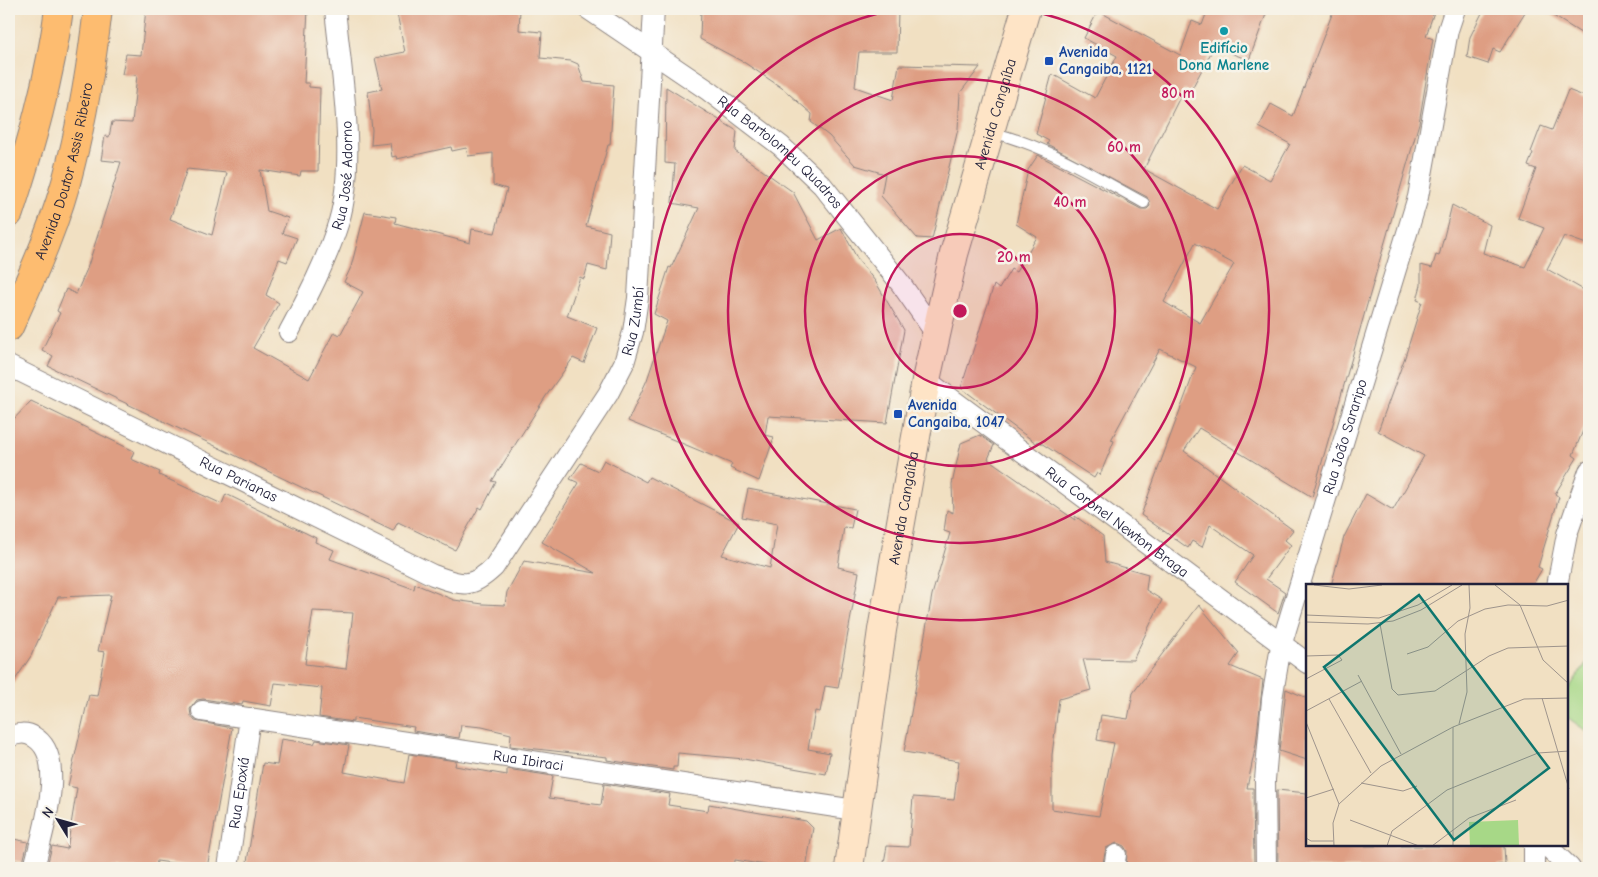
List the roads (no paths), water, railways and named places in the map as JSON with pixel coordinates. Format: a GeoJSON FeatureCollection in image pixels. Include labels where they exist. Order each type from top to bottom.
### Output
{"type":"FeatureCollection","features":[{"type":"Feature","properties":{"kind":"main road"},"geometry":{"type":"LineString","coordinates":[[9,213],[36,131],[54,53],[59,9]]}},
{"type":"Feature","properties":{"kind":"main road","name":"Avenida Doutor Assis Ribeiro"},"geometry":{"type":"LineString","coordinates":[[9,327],[37,266],[71,164],[93,52],[98,9]]}},
{"type":"Feature","properties":{"kind":"main road","name":"Avenida Cangaíba"},"geometry":{"type":"LineString","coordinates":[[849,868],[882,630],[926,380],[954,254],[1026,9]]}},
{"type":"Feature","properties":{"kind":"street","name":"Rua José Adorno"},"geometry":{"type":"LineString","coordinates":[[289,332],[321,270],[339,220],[346,173],[345,116],[335,9]]}},
{"type":"Feature","properties":{"kind":"street","name":"Rua Bartolomeu Quadros"},"geometry":{"type":"LineString","coordinates":[[588,9],[709,91],[781,146],[822,185],[901,284],[936,334]]}},
{"type":"Feature","properties":{"kind":"street","name":"Rua Zumbí"},"geometry":{"type":"LineString","coordinates":[[471,584],[483,578],[494,567],[608,394],[624,363],[633,332],[638,298],[650,51],[654,9]]}},
{"type":"Feature","properties":{"kind":"street","name":"Rua João Sararipo"},"geometry":{"type":"LineString","coordinates":[[1266,868],[1265,780],[1272,699],[1281,646],[1418,197],[1448,30],[1455,9]]}},
{"type":"Feature","properties":{"kind":"street","name":"Rua Parianas"},"geometry":{"type":"LineString","coordinates":[[9,366],[433,574],[454,582],[471,584]]}},
{"type":"Feature","properties":{"kind":"street","name":"Rua Coronel Newton Braga"},"geometry":{"type":"LineString","coordinates":[[926,380],[1281,646],[1306,662]]}},
{"type":"Feature","properties":{"kind":"street"},"geometry":{"type":"LineString","coordinates":[[1557,584],[1567,534],[1589,471]]}},
{"type":"Feature","properties":{"kind":"street","name":"Rua Ibiraci"},"geometry":{"type":"LineString","coordinates":[[202,711],[856,810]]}},
{"type":"Feature","properties":{"kind":"street","name":"Rua Epoxiá"},"geometry":{"type":"LineString","coordinates":[[228,868],[250,718]]}},
{"type":"Feature","properties":{"kind":"street"},"geometry":{"type":"LineString","coordinates":[[9,737],[15,734],[30,734],[42,742],[51,759],[50,796],[34,868]]}},
{"type":"Feature","properties":{"kind":"street"},"geometry":{"type":"LineString","coordinates":[[1534,847],[1534,868]]}},
{"type":"Feature","properties":{"kind":"street"},"geometry":{"type":"LineString","coordinates":[[1548,847],[1570,868]]}},
{"type":"Feature","properties":{"kind":"lane"},"geometry":{"type":"LineString","coordinates":[[989,132],[1012,137],[1056,155],[1144,204]]}},
{"type":"Feature","properties":{"kind":"place","name":"Edifício Dona Marlene"},"geometry":{"type":"Point","coordinates":[1224,31]}},
{"type":"Feature","properties":{"kind":"place","name":"Avenida Cangaiba, 1121"},"geometry":{"type":"Point","coordinates":[1049,61]}},
{"type":"Feature","properties":{"kind":"place","name":"Avenida Cangaiba, 1047"},"geometry":{"type":"Point","coordinates":[898,414]}}]}
